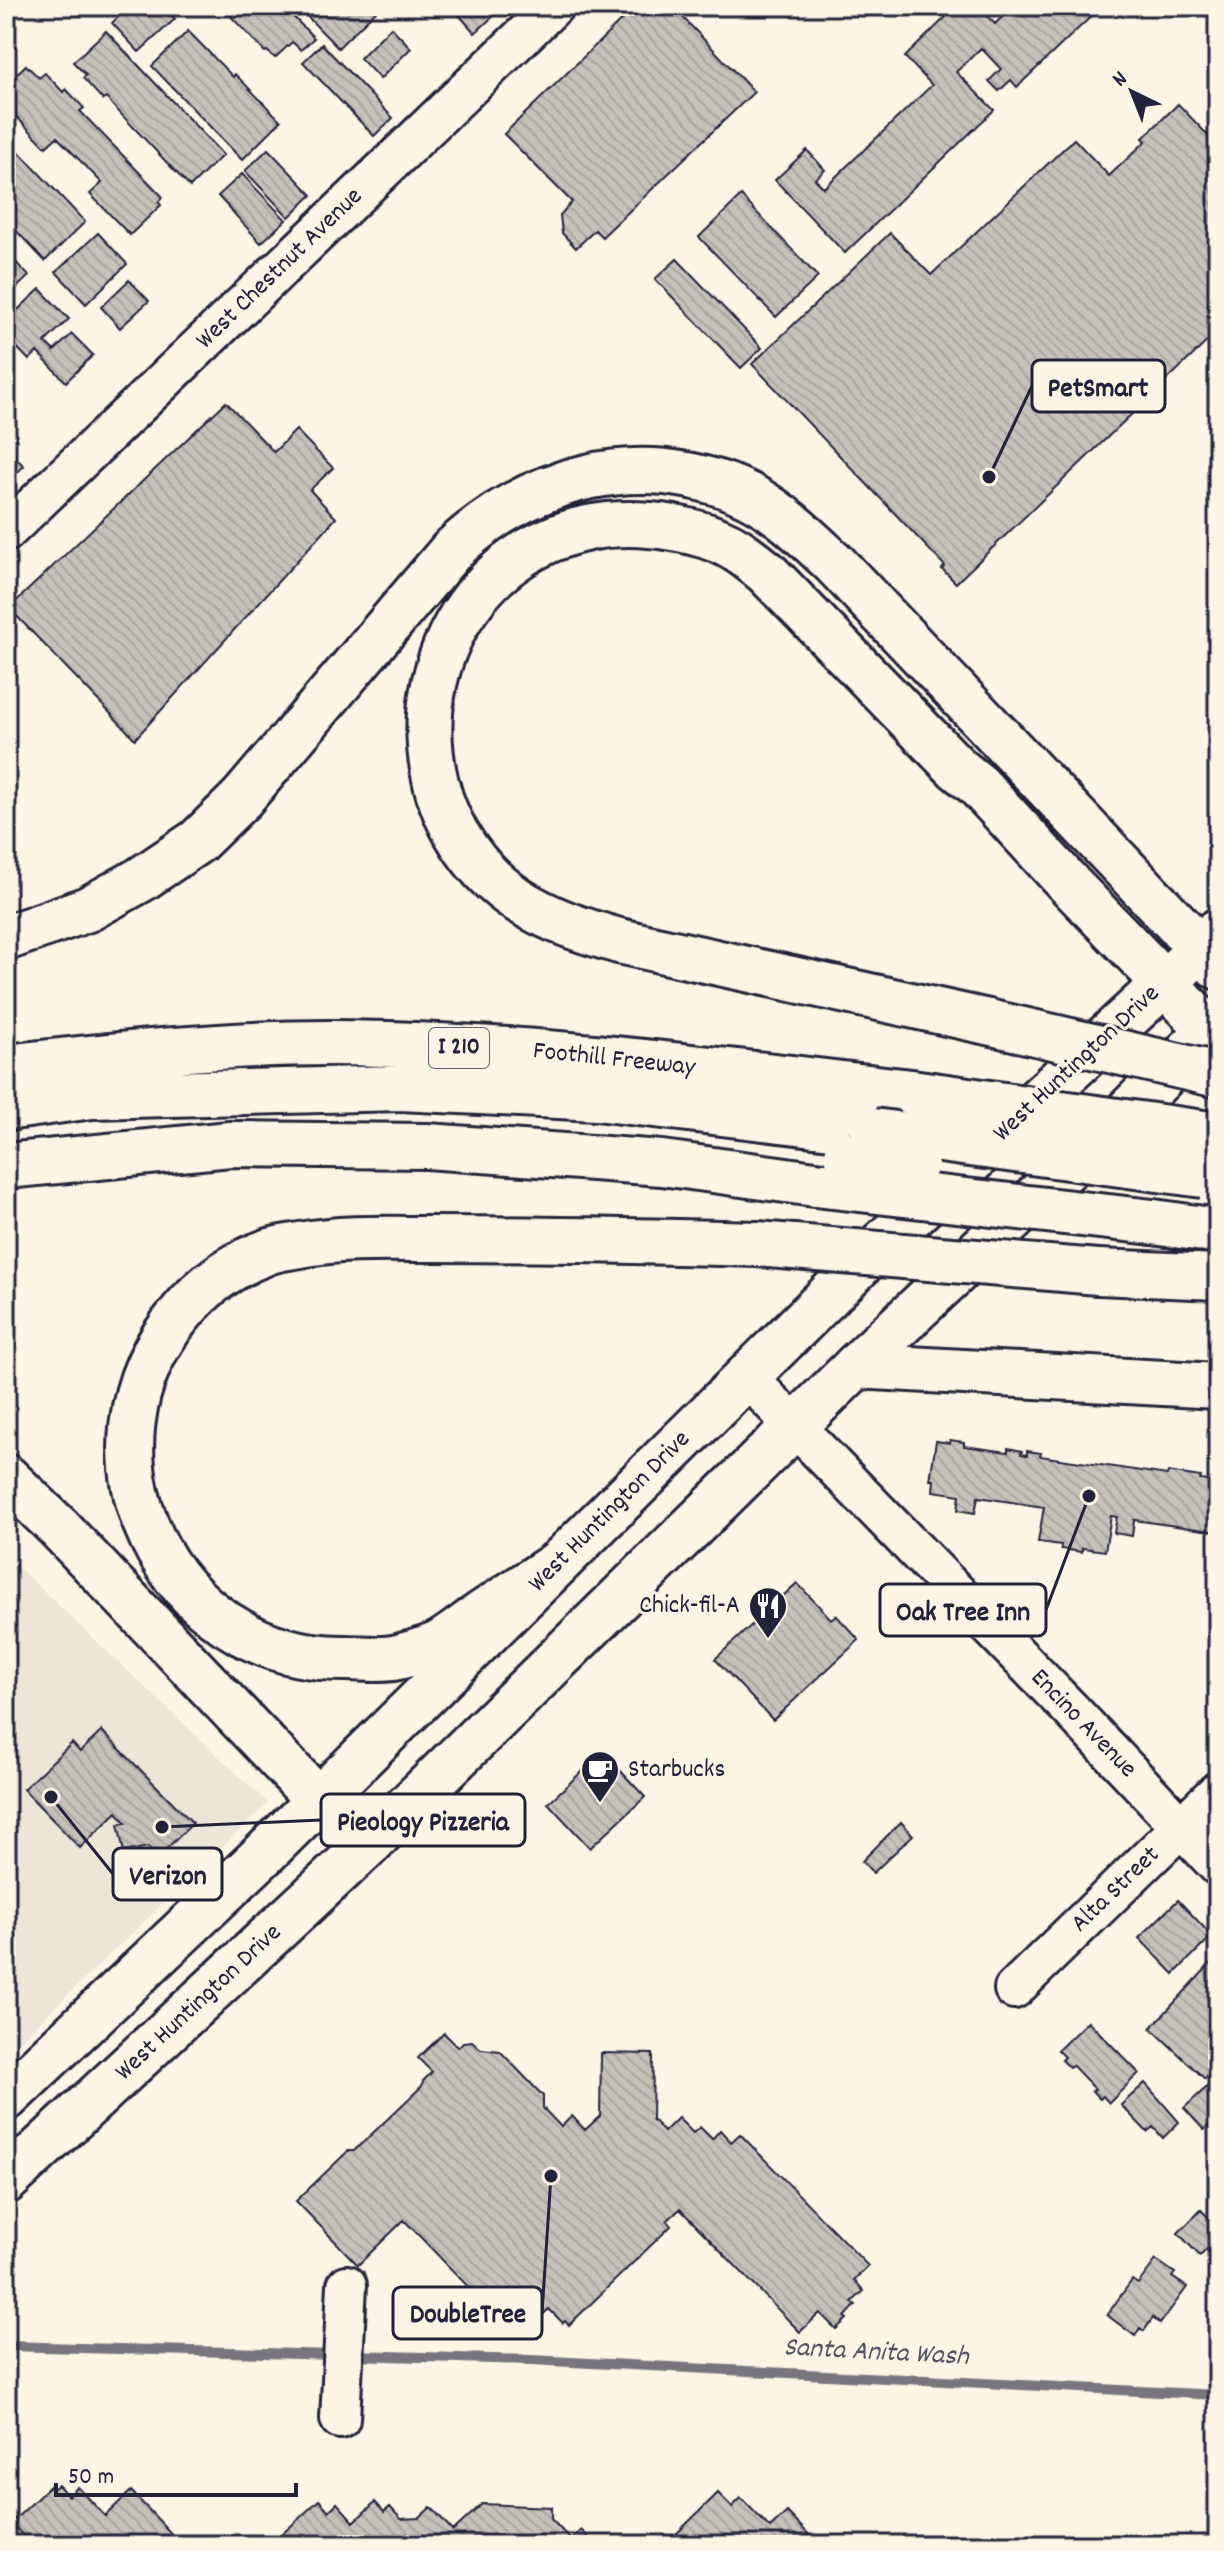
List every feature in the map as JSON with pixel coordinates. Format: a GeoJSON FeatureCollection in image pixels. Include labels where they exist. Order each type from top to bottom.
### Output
{"type":"FeatureCollection","features":[{"type":"Feature","properties":{"kind":"main road"},"geometry":{"type":"LineString","coordinates":[[6,938],[88,909],[140,880],[198,841],[242,798],[453,549],[485,522],[516,502],[552,486],[624,471],[672,473],[703,479],[739,491],[792,523],[1212,949]]}},
{"type":"Feature","properties":{"kind":"main road"},"geometry":{"type":"LineString","coordinates":[[1214,1026],[1165,983],[978,785],[957,768],[766,572],[736,548],[687,530],[632,523],[605,525],[553,540],[529,551],[502,569],[479,591],[459,617],[436,671],[428,730],[430,759],[439,795],[466,848],[492,879],[516,899],[576,928],[619,941],[1218,1075]]}},
{"type":"Feature","properties":{"kind":"main road","name":"West Huntington Drive"},"geometry":{"type":"LineString","coordinates":[[6,2098],[318,1800],[878,1247],[1165,983],[1212,949]]}},
{"type":"Feature","properties":{"kind":"main road","name":"West Huntington Drive"},"geometry":{"type":"LineString","coordinates":[[6,2181],[371,1842],[856,1366],[1214,1026]]}},
{"type":"Feature","properties":{"kind":"main road","name":"Foothill Freeway"},"geometry":{"type":"LineString","coordinates":[[6,1067],[147,1052],[331,1043],[550,1052],[911,1092],[1218,1135]]}},
{"type":"Feature","properties":{"kind":"main road"},"geometry":{"type":"LineString","coordinates":[[6,1108],[92,1096],[401,1088],[596,1098],[1193,1196],[1218,1231]]}},
{"type":"Feature","properties":{"kind":"main road"},"geometry":{"type":"LineString","coordinates":[[6,1136],[166,1120],[372,1114],[860,1143]]}},
{"type":"Feature","properties":{"kind":"main road"},"geometry":{"type":"LineString","coordinates":[[6,1166],[230,1144],[427,1146],[662,1163],[815,1184],[1193,1196]]}},
{"type":"Feature","properties":{"kind":"main road"},"geometry":{"type":"LineString","coordinates":[[557,1564],[439,1644],[395,1658],[299,1655],[268,1646],[241,1633],[213,1616],[169,1570],[140,1513],[130,1449],[132,1418],[139,1385],[151,1356],[168,1328],[213,1281],[269,1251],[333,1239],[559,1239],[757,1244],[1098,1272],[1218,1277]]}},
{"type":"Feature","properties":{"kind":"main road"},"geometry":{"type":"LineString","coordinates":[[856,1366],[1218,1386]]}},
{"type":"Feature","properties":{"kind":"main road"},"geometry":{"type":"LineString","coordinates":[[6,1477],[58,1527],[318,1800],[371,1842]]}},
{"type":"Feature","properties":{"kind":"street","name":"West Chestnut Avenue"},"geometry":{"type":"LineString","coordinates":[[6,532],[554,6]]}},
{"type":"Feature","properties":{"kind":"street","name":"Encino Avenue"},"geometry":{"type":"LineString","coordinates":[[747,1377],[1218,1866]]}},
{"type":"Feature","properties":{"kind":"street","name":"Alta Street"},"geometry":{"type":"LineString","coordinates":[[1014,1989],[1218,1791]]}},
{"type":"Feature","properties":{"kind":"street"},"geometry":{"type":"LineString","coordinates":[[340,2419],[347,2285]]}},
{"type":"Feature","properties":{"kind":"shaded area"},"geometry":{"type":"Polygon","coordinates":[[[6,1556],[268,1803],[6,2054],[6,1556]]]}},
{"type":"Feature","properties":{"kind":"building"},"geometry":{"type":"Polygon","coordinates":[[[126,6],[163,6],[175,19],[139,52],[112,23],[126,6]]]}},
{"type":"Feature","properties":{"kind":"building"},"geometry":{"type":"Polygon","coordinates":[[[221,6],[283,6],[314,38],[301,50],[292,42],[275,58],[265,52],[221,6]]]}},
{"type":"Feature","properties":{"kind":"building"},"geometry":{"type":"Polygon","coordinates":[[[297,6],[379,6],[380,7],[338,48],[297,6]]]}},
{"type":"Feature","properties":{"kind":"building"},"geometry":{"type":"Polygon","coordinates":[[[451,6],[488,6],[496,14],[475,33],[451,6]]]}},
{"type":"Feature","properties":{"kind":"building"},"geometry":{"type":"Polygon","coordinates":[[[636,6],[672,6],[754,92],[602,237],[595,230],[576,248],[562,233],[560,215],[572,202],[504,134],[636,6]]]}},
{"type":"Feature","properties":{"kind":"building"},"geometry":{"type":"Polygon","coordinates":[[[957,6],[977,6],[995,24],[1013,6],[1102,6],[1017,87],[1011,80],[999,91],[989,81],[1001,69],[981,48],[956,72],[994,110],[845,253],[775,180],[807,150],[825,170],[815,179],[824,188],[932,85],[905,57],[957,6]]]}},
{"type":"Feature","properties":{"kind":"building"},"geometry":{"type":"Polygon","coordinates":[[[391,27],[411,48],[380,79],[360,58],[391,27]]]}},
{"type":"Feature","properties":{"kind":"building"},"geometry":{"type":"Polygon","coordinates":[[[106,31],[223,155],[190,187],[106,98],[103,100],[73,62],[106,31]]]}},
{"type":"Feature","properties":{"kind":"building"},"geometry":{"type":"Polygon","coordinates":[[[188,31],[281,121],[242,160],[152,66],[188,31]]]}},
{"type":"Feature","properties":{"kind":"building"},"geometry":{"type":"Polygon","coordinates":[[[322,44],[393,118],[374,136],[303,62],[322,44]]]}},
{"type":"Feature","properties":{"kind":"building"},"geometry":{"type":"Polygon","coordinates":[[[26,65],[39,78],[45,73],[63,92],[66,89],[84,108],[80,111],[163,197],[158,202],[161,205],[130,235],[90,194],[102,183],[57,137],[46,147],[6,106],[6,84],[26,65]]]}},
{"type":"Feature","properties":{"kind":"building"},"geometry":{"type":"Polygon","coordinates":[[[1178,104],[1218,146],[1218,331],[956,583],[942,569],[945,566],[752,364],[890,233],[931,275],[1074,139],[1109,176],[1146,141],[1143,138],[1178,104]]]}},
{"type":"Feature","properties":{"kind":"building"},"geometry":{"type":"Polygon","coordinates":[[[6,138],[85,222],[45,261],[6,220],[6,185],[16,176],[6,169],[6,138]]]}},
{"type":"Feature","properties":{"kind":"building"},"geometry":{"type":"Polygon","coordinates":[[[268,149],[312,195],[289,217],[245,171],[268,149]]]}},
{"type":"Feature","properties":{"kind":"building"},"geometry":{"type":"Polygon","coordinates":[[[242,174],[286,220],[261,243],[218,196],[242,174]]]}},
{"type":"Feature","properties":{"kind":"building"},"geometry":{"type":"Polygon","coordinates":[[[741,196],[818,277],[776,317],[699,237],[741,196]]]}},
{"type":"Feature","properties":{"kind":"building"},"geometry":{"type":"Polygon","coordinates":[[[98,233],[127,264],[86,304],[56,272],[98,233]]]}},
{"type":"Feature","properties":{"kind":"building"},"geometry":{"type":"Polygon","coordinates":[[[6,252],[29,276],[6,298],[6,252]]]}},
{"type":"Feature","properties":{"kind":"building"},"geometry":{"type":"Polygon","coordinates":[[[677,259],[762,348],[741,368],[655,279],[677,259]]]}},
{"type":"Feature","properties":{"kind":"building"},"geometry":{"type":"Polygon","coordinates":[[[129,280],[149,301],[120,328],[101,307],[129,280]]]}},
{"type":"Feature","properties":{"kind":"building"},"geometry":{"type":"Polygon","coordinates":[[[40,289],[69,319],[45,342],[54,351],[72,334],[93,355],[66,382],[37,352],[29,360],[6,336],[6,321],[40,289]]]}},
{"type":"Feature","properties":{"kind":"building"},"geometry":{"type":"Polygon","coordinates":[[[226,402],[274,452],[296,430],[333,468],[310,490],[336,518],[135,739],[9,608],[226,402]]]}},
{"type":"Feature","properties":{"kind":"building"},"geometry":{"type":"Polygon","coordinates":[[[6,448],[24,466],[6,483],[6,448]]]}},
{"type":"Feature","properties":{"kind":"building"},"geometry":{"type":"Polygon","coordinates":[[[950,1440],[964,1442],[964,1446],[1008,1452],[1008,1448],[1027,1455],[1027,1451],[1041,1453],[1040,1456],[1167,1475],[1168,1472],[1218,1482],[1218,1532],[1134,1520],[1132,1536],[1114,1533],[1117,1517],[1111,1516],[1105,1551],[1082,1548],[1082,1552],[1038,1542],[1044,1507],[978,1497],[975,1513],[958,1510],[960,1495],[933,1491],[934,1480],[930,1480],[936,1441],[949,1443],[950,1440]]]}},
{"type":"Feature","properties":{"kind":"building"},"geometry":{"type":"Polygon","coordinates":[[[797,1583],[831,1619],[836,1615],[859,1640],[773,1720],[715,1659],[797,1583]]]}},
{"type":"Feature","properties":{"kind":"building"},"geometry":{"type":"Polygon","coordinates":[[[102,1731],[193,1823],[158,1857],[148,1847],[124,1852],[118,1824],[126,1823],[117,1812],[80,1848],[23,1789],[72,1743],[80,1752],[102,1731]]]}},
{"type":"Feature","properties":{"kind":"building"},"geometry":{"type":"Polygon","coordinates":[[[603,1752],[645,1797],[590,1848],[548,1803],[603,1752]]]}},
{"type":"Feature","properties":{"kind":"building"},"geometry":{"type":"Polygon","coordinates":[[[901,1822],[913,1835],[873,1873],[862,1861],[901,1822]]]}},
{"type":"Feature","properties":{"kind":"building"},"geometry":{"type":"Polygon","coordinates":[[[1178,1900],[1212,1936],[1174,1974],[1139,1938],[1178,1900]]]}},
{"type":"Feature","properties":{"kind":"building"},"geometry":{"type":"Polygon","coordinates":[[[1213,1961],[1218,1966],[1218,2065],[1205,2079],[1151,2028],[1213,1961]]]}},
{"type":"Feature","properties":{"kind":"building"},"geometry":{"type":"Polygon","coordinates":[[[1088,2021],[1139,2073],[1109,2103],[1103,2096],[1100,2099],[1092,2091],[1095,2089],[1072,2065],[1069,2067],[1062,2060],[1065,2057],[1058,2050],[1088,2021]]]}},
{"type":"Feature","properties":{"kind":"building"},"geometry":{"type":"Polygon","coordinates":[[[444,2033],[458,2047],[463,2042],[472,2041],[481,2049],[500,2051],[543,2096],[543,2108],[561,2127],[572,2116],[585,2130],[600,2116],[601,2053],[653,2054],[652,2119],[664,2132],[678,2118],[693,2133],[700,2127],[712,2139],[720,2130],[731,2142],[740,2134],[868,2266],[854,2280],[864,2291],[852,2302],[856,2305],[845,2317],[847,2319],[836,2329],[820,2313],[800,2332],[680,2209],[667,2221],[671,2226],[569,2325],[549,2309],[535,2322],[501,2321],[404,2220],[358,2265],[296,2201],[422,2086],[432,2072],[418,2058],[444,2033]]]}},
{"type":"Feature","properties":{"kind":"building"},"geometry":{"type":"Polygon","coordinates":[[[1145,2083],[1179,2122],[1163,2138],[1153,2127],[1147,2132],[1121,2105],[1145,2083]]]}},
{"type":"Feature","properties":{"kind":"building"},"geometry":{"type":"Polygon","coordinates":[[[1208,2086],[1218,2097],[1218,2117],[1204,2130],[1184,2108],[1208,2086]]]}},
{"type":"Feature","properties":{"kind":"building"},"geometry":{"type":"Polygon","coordinates":[[[1201,2210],[1218,2227],[1218,2239],[1200,2256],[1178,2233],[1201,2210]]]}},
{"type":"Feature","properties":{"kind":"building"},"geometry":{"type":"Polygon","coordinates":[[[1156,2260],[1175,2273],[1172,2277],[1187,2287],[1160,2324],[1153,2318],[1144,2331],[1140,2328],[1135,2336],[1107,2315],[1132,2280],[1138,2284],[1156,2260]]]}},
{"type":"Feature","properties":{"kind":"building"},"geometry":{"type":"Polygon","coordinates":[[[51,2485],[54,2488],[58,2485],[68,2496],[78,2487],[105,2516],[131,2491],[182,2545],[32,2545],[11,2523],[51,2485]]]}},
{"type":"Feature","properties":{"kind":"building"},"geometry":{"type":"Polygon","coordinates":[[[718,2493],[732,2507],[741,2498],[770,2528],[787,2512],[819,2545],[665,2545],[718,2493]]]}},
{"type":"Feature","properties":{"kind":"building"},"geometry":{"type":"Polygon","coordinates":[[[319,2500],[329,2511],[337,2503],[354,2522],[375,2502],[384,2512],[390,2507],[401,2519],[419,2518],[431,2507],[453,2531],[482,2504],[551,2507],[551,2519],[571,2540],[581,2530],[596,2545],[290,2545],[281,2535],[319,2500]]]}},
{"type":"Feature","properties":{"kind":"waterway"},"geometry":{"type":"LineString","coordinates":[[6,2346],[336,2355]]}},
{"type":"Feature","properties":{"kind":"waterway","name":"Santa Anita Wash"},"geometry":{"type":"LineString","coordinates":[[352,2355],[531,2360],[1218,2395]]}},
{"type":"Feature","properties":{"kind":"place","name":"PetSmart"},"geometry":{"type":"Point","coordinates":[989,477]}},
{"type":"Feature","properties":{"kind":"place","name":"Oak Tree Inn"},"geometry":{"type":"Point","coordinates":[1089,1496]}},
{"type":"Feature","properties":{"kind":"place","name":"Chick-fil-A"},"geometry":{"type":"Point","coordinates":[768,1640]}},
{"type":"Feature","properties":{"kind":"place","name":"Verizon"},"geometry":{"type":"Point","coordinates":[51,1797]}},
{"type":"Feature","properties":{"kind":"place","name":"Starbucks"},"geometry":{"type":"Point","coordinates":[600,1804]}},
{"type":"Feature","properties":{"kind":"place","name":"Pieology Pizzeria"},"geometry":{"type":"Point","coordinates":[162,1827]}},
{"type":"Feature","properties":{"kind":"place","name":"DoubleTree"},"geometry":{"type":"Point","coordinates":[551,2176]}}]}
